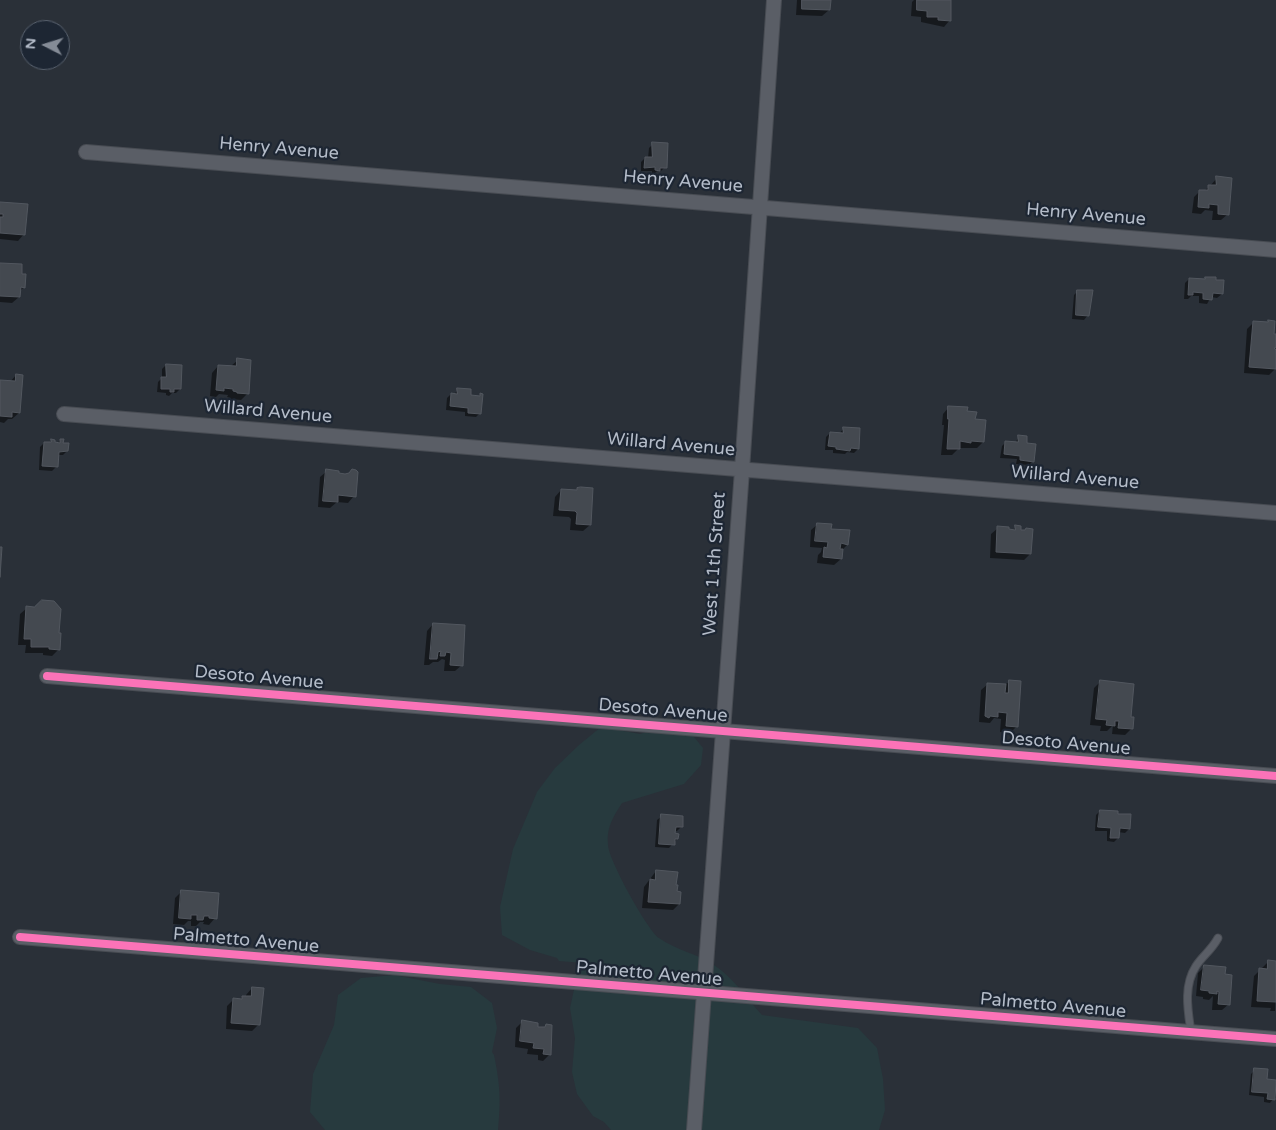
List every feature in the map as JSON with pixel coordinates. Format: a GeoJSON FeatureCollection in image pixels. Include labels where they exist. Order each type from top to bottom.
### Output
{"type":"FeatureCollection","features":[{"type":"Feature","properties":{"kind":"street","name":"West 11th Street"},"geometry":{"type":"LineString","coordinates":[[694,1130],[774,0]]}},
{"type":"Feature","properties":{"kind":"street","name":"Henry Avenue"},"geometry":{"type":"LineString","coordinates":[[86,152],[1276,250]]}},
{"type":"Feature","properties":{"kind":"street","name":"Willard Avenue"},"geometry":{"type":"LineString","coordinates":[[64,414],[1276,513]]}},
{"type":"Feature","properties":{"kind":"street","name":"Desoto Avenue"},"geometry":{"type":"LineString","coordinates":[[47,676],[1276,776]]}},
{"type":"Feature","properties":{"kind":"street","name":"Palmetto Avenue"},"geometry":{"type":"LineString","coordinates":[[20,937],[703,994],[1276,1039]]}},
{"type":"Feature","properties":{"kind":"lane"},"geometry":{"type":"LineString","coordinates":[[1191,1032],[1187,998],[1190,979],[1195,966],[1212,950],[1218,938]]}},
{"type":"Feature","properties":{"kind":"green space"},"geometry":{"type":"Polygon","coordinates":[[[601,727],[640,734],[653,730],[690,732],[703,748],[701,765],[684,784],[622,803],[609,828],[608,845],[614,864],[646,922],[659,938],[708,961],[721,970],[734,982],[762,1015],[858,1028],[877,1048],[883,1079],[885,1110],[879,1130],[611,1130],[604,1122],[593,1116],[577,1094],[572,1072],[575,1038],[570,1008],[575,985],[580,985],[581,970],[584,963],[559,961],[557,958],[530,950],[502,935],[500,907],[513,849],[537,792],[555,768],[601,727]]]}},
{"type":"Feature","properties":{"kind":"green space"},"geometry":{"type":"Polygon","coordinates":[[[394,975],[440,984],[471,987],[492,1003],[497,1028],[492,1052],[499,1084],[498,1130],[325,1130],[310,1112],[313,1074],[334,1025],[338,995],[361,978],[394,975]]]}},
{"type":"Feature","properties":{"kind":"building"},"geometry":{"type":"Polygon","coordinates":[[[802,0],[831,0],[830,10],[802,9],[802,0]]]}},
{"type":"Feature","properties":{"kind":"building"},"geometry":{"type":"Polygon","coordinates":[[[917,0],[951,0],[951,21],[938,20],[938,17],[927,17],[927,11],[917,10],[917,0]]]}},
{"type":"Feature","properties":{"kind":"building"},"geometry":{"type":"Polygon","coordinates":[[[652,142],[668,143],[667,168],[660,168],[660,171],[655,170],[655,167],[644,168],[645,157],[652,157],[652,142]]]}},
{"type":"Feature","properties":{"kind":"building"},"geometry":{"type":"Polygon","coordinates":[[[1216,176],[1232,178],[1229,215],[1218,214],[1218,205],[1209,204],[1209,208],[1198,207],[1199,190],[1208,190],[1208,185],[1216,185],[1216,176]]]}},
{"type":"Feature","properties":{"kind":"building"},"geometry":{"type":"Polygon","coordinates":[[[0,202],[28,204],[25,235],[0,233],[0,217],[3,217],[3,214],[0,214],[0,202]]]}},
{"type":"Feature","properties":{"kind":"building"},"geometry":{"type":"Polygon","coordinates":[[[0,263],[22,264],[22,274],[26,274],[25,288],[21,287],[20,297],[0,296],[0,263]]]}},
{"type":"Feature","properties":{"kind":"building"},"geometry":{"type":"Polygon","coordinates":[[[1205,277],[1216,277],[1216,280],[1224,280],[1223,294],[1213,293],[1212,300],[1203,299],[1203,293],[1193,292],[1193,295],[1188,295],[1189,278],[1205,279],[1205,277]]]}},
{"type":"Feature","properties":{"kind":"building"},"geometry":{"type":"Polygon","coordinates":[[[1077,290],[1093,290],[1089,316],[1076,315],[1077,290]]]}},
{"type":"Feature","properties":{"kind":"building"},"geometry":{"type":"Polygon","coordinates":[[[1268,320],[1275,321],[1276,348],[1274,348],[1276,350],[1276,369],[1249,367],[1253,321],[1268,322],[1268,320]]]}},
{"type":"Feature","properties":{"kind":"building"},"geometry":{"type":"Polygon","coordinates":[[[237,358],[251,360],[249,394],[237,393],[233,389],[224,388],[224,391],[216,390],[218,365],[236,366],[237,358]]]}},
{"type":"Feature","properties":{"kind":"building"},"geometry":{"type":"Polygon","coordinates":[[[166,364],[182,365],[181,389],[174,389],[174,392],[170,392],[170,389],[161,389],[161,377],[166,377],[166,364]]]}},
{"type":"Feature","properties":{"kind":"building"},"geometry":{"type":"Polygon","coordinates":[[[16,374],[23,375],[20,413],[12,412],[12,417],[0,416],[0,380],[15,381],[16,374]]]}},
{"type":"Feature","properties":{"kind":"building"},"geometry":{"type":"Polygon","coordinates":[[[457,388],[471,389],[471,395],[480,396],[480,393],[483,394],[481,414],[468,413],[468,408],[450,406],[451,393],[457,394],[457,388]]]}},
{"type":"Feature","properties":{"kind":"building"},"geometry":{"type":"Polygon","coordinates":[[[948,406],[968,407],[967,411],[977,412],[975,419],[986,420],[984,442],[971,441],[971,443],[960,441],[960,449],[947,449],[948,406]]]}},
{"type":"Feature","properties":{"kind":"building"},"geometry":{"type":"Polygon","coordinates":[[[843,427],[860,428],[859,449],[851,448],[850,451],[828,446],[830,432],[843,433],[843,427]]]}},
{"type":"Feature","properties":{"kind":"building"},"geometry":{"type":"Polygon","coordinates":[[[1018,435],[1027,436],[1027,443],[1036,444],[1034,462],[1020,460],[1020,456],[1004,454],[1005,441],[1018,442],[1018,435]]]}},
{"type":"Feature","properties":{"kind":"building"},"geometry":{"type":"Polygon","coordinates":[[[51,439],[60,443],[60,439],[64,439],[63,443],[69,443],[68,451],[59,452],[58,467],[42,466],[44,442],[51,442],[51,439]]]}},
{"type":"Feature","properties":{"kind":"building"},"geometry":{"type":"Polygon","coordinates":[[[326,469],[345,474],[349,473],[352,469],[356,470],[358,472],[356,497],[338,495],[338,502],[323,501],[326,469]]]}},
{"type":"Feature","properties":{"kind":"building"},"geometry":{"type":"Polygon","coordinates":[[[577,488],[593,488],[591,525],[576,524],[577,513],[575,511],[559,510],[561,489],[577,490],[577,488]]]}},
{"type":"Feature","properties":{"kind":"building"},"geometry":{"type":"Polygon","coordinates":[[[817,523],[832,524],[831,529],[850,530],[848,545],[841,543],[840,549],[843,549],[842,559],[823,557],[824,547],[827,548],[828,542],[815,541],[817,523]]]}},
{"type":"Feature","properties":{"kind":"building"},"geometry":{"type":"Polygon","coordinates":[[[1015,525],[1021,526],[1021,530],[1026,528],[1033,529],[1031,554],[996,552],[997,526],[1009,527],[1009,529],[1015,530],[1015,525]]]}},
{"type":"Feature","properties":{"kind":"building"},"geometry":{"type":"Polygon","coordinates":[[[0,547],[2,547],[0,577],[0,547]]]}},
{"type":"Feature","properties":{"kind":"building"},"geometry":{"type":"Polygon","coordinates":[[[42,600],[54,601],[61,609],[60,650],[49,649],[49,647],[31,647],[31,639],[24,639],[26,606],[34,607],[42,600]]]}},
{"type":"Feature","properties":{"kind":"building"},"geometry":{"type":"Polygon","coordinates":[[[433,623],[465,625],[463,666],[450,665],[451,653],[446,652],[445,656],[440,656],[441,651],[438,652],[437,659],[430,659],[433,623]]]}},
{"type":"Feature","properties":{"kind":"building"},"geometry":{"type":"Polygon","coordinates":[[[1009,680],[1021,681],[1018,727],[1006,726],[1007,713],[998,712],[998,717],[990,716],[989,718],[985,716],[987,683],[1006,684],[1005,693],[1008,693],[1009,680]]]}},
{"type":"Feature","properties":{"kind":"building"},"geometry":{"type":"Polygon","coordinates":[[[1100,680],[1134,684],[1131,717],[1134,717],[1133,729],[1118,728],[1119,721],[1115,721],[1115,726],[1106,725],[1107,720],[1096,719],[1100,680]]]}},
{"type":"Feature","properties":{"kind":"building"},"geometry":{"type":"Polygon","coordinates":[[[1100,810],[1118,811],[1118,814],[1131,814],[1130,829],[1120,828],[1119,838],[1110,838],[1111,828],[1098,827],[1100,810]]]}},
{"type":"Feature","properties":{"kind":"building"},"geometry":{"type":"Polygon","coordinates":[[[661,814],[683,816],[683,827],[676,827],[675,833],[679,834],[678,839],[675,839],[675,845],[659,844],[661,814]]]}},
{"type":"Feature","properties":{"kind":"building"},"geometry":{"type":"Polygon","coordinates":[[[656,870],[678,872],[676,885],[678,885],[677,891],[681,892],[680,904],[648,902],[650,879],[655,880],[656,870]]]}},
{"type":"Feature","properties":{"kind":"building"},"geometry":{"type":"Polygon","coordinates":[[[181,890],[219,893],[217,919],[204,916],[203,920],[197,920],[197,915],[191,915],[191,919],[179,918],[181,890]]]}},
{"type":"Feature","properties":{"kind":"building"},"geometry":{"type":"Polygon","coordinates":[[[1268,960],[1276,961],[1276,1002],[1257,1001],[1259,968],[1267,969],[1268,960]]]}},
{"type":"Feature","properties":{"kind":"building"},"geometry":{"type":"Polygon","coordinates":[[[1204,965],[1226,967],[1225,974],[1232,975],[1230,1005],[1218,1004],[1219,992],[1217,991],[1217,994],[1201,990],[1204,965]]]}},
{"type":"Feature","properties":{"kind":"building"},"geometry":{"type":"Polygon","coordinates":[[[252,987],[264,988],[260,1025],[231,1023],[233,998],[242,999],[242,996],[251,996],[252,987]]]}},
{"type":"Feature","properties":{"kind":"building"},"geometry":{"type":"Polygon","coordinates":[[[522,1020],[538,1023],[538,1027],[545,1027],[546,1024],[552,1025],[551,1055],[543,1054],[544,1049],[533,1048],[534,1043],[520,1041],[522,1020]]]}},
{"type":"Feature","properties":{"kind":"building"},"geometry":{"type":"Polygon","coordinates":[[[1254,1068],[1268,1069],[1267,1079],[1276,1080],[1275,1100],[1267,1099],[1268,1093],[1252,1092],[1254,1068]]]}},
{"type":"Feature","properties":{"kind":"cycle path"},"geometry":{"type":"LineString","coordinates":[[47,676],[1276,776]]}},
{"type":"Feature","properties":{"kind":"cycle path"},"geometry":{"type":"LineString","coordinates":[[20,937],[1276,1039]]}}]}
